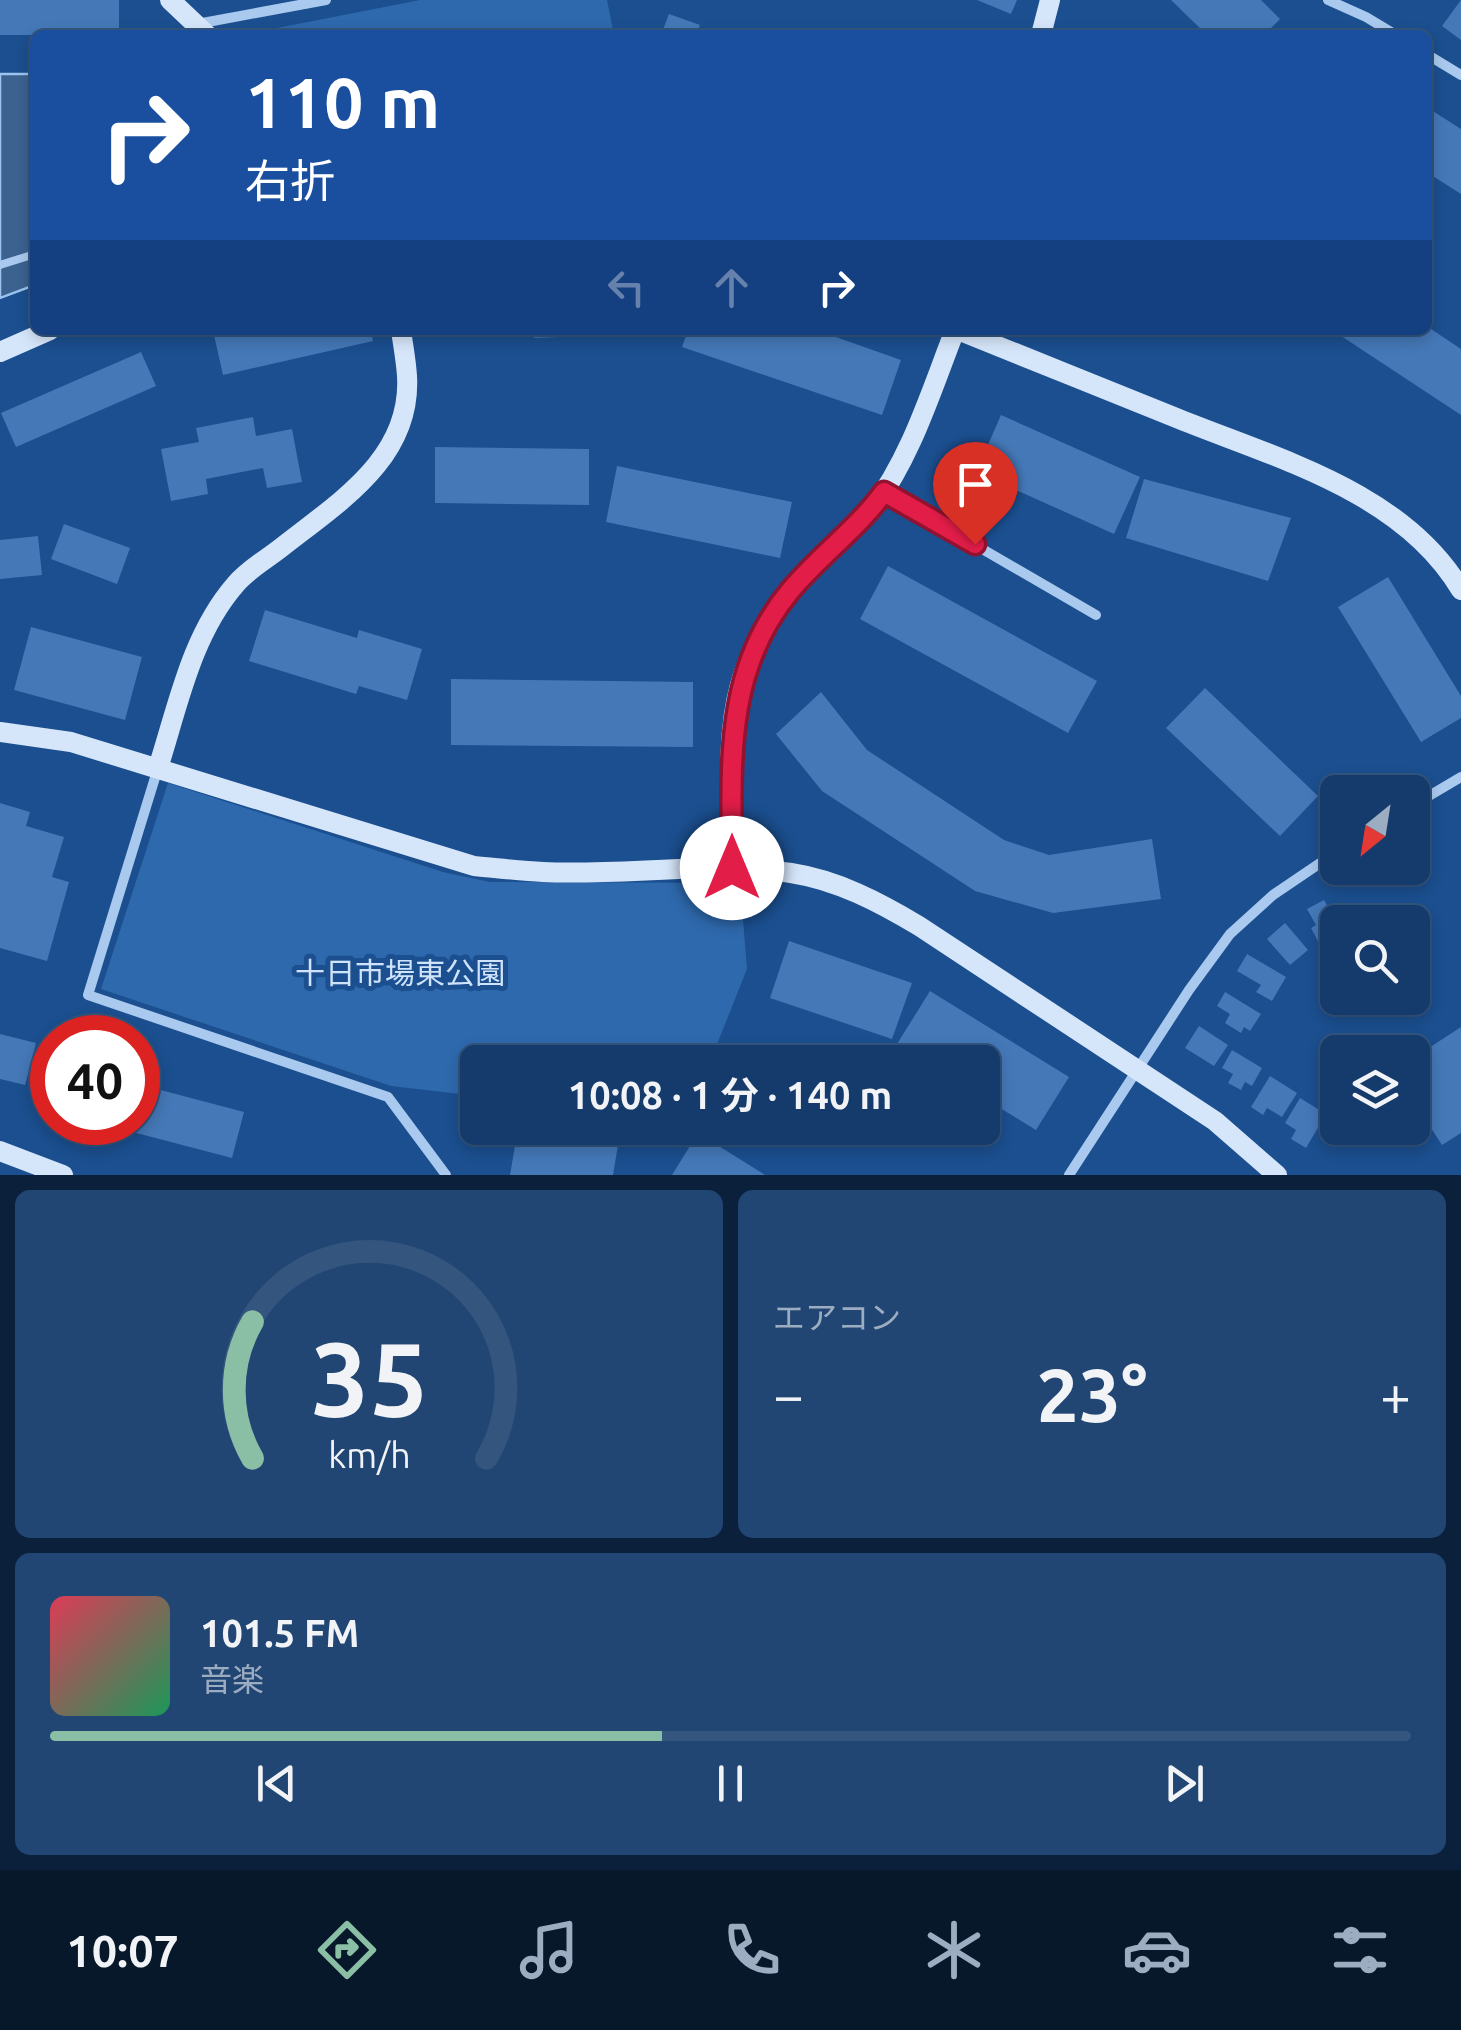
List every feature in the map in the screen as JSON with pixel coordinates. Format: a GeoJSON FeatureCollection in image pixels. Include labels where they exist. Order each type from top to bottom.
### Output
{"type":"FeatureCollection","features":[{"type":"Feature","properties":{"kind":"street"},"geometry":{"type":"LineString","coordinates":[[170,0],[201,30],[326,0]]}},
{"type":"Feature","properties":{"kind":"street"},"geometry":{"type":"LineString","coordinates":[[1042,30],[1050,0]]}},
{"type":"Feature","properties":{"kind":"street"},"geometry":{"type":"LineString","coordinates":[[1328,0],[1349,4],[1388,30]]}},
{"type":"Feature","properties":{"kind":"street"},"geometry":{"type":"LineString","coordinates":[[1432,58],[1461,76]]}},
{"type":"Feature","properties":{"kind":"street"},"geometry":{"type":"LineString","coordinates":[[0,352],[39,335]]}},
{"type":"Feature","properties":{"kind":"street"},"geometry":{"type":"LineString","coordinates":[[402,335],[407,378],[403,417],[385,457],[360,486],[236,583],[194,652],[88,994],[388,1097],[446,1175]]}},
{"type":"Feature","properties":{"kind":"street"},"geometry":{"type":"LineString","coordinates":[[732,868],[734,723],[740,687],[750,660],[768,622],[790,590],[884,492],[901,462],[955,335]]}},
{"type":"Feature","properties":{"kind":"street"},"geometry":{"type":"LineString","coordinates":[[969,335],[1344,486],[1403,525],[1451,573],[1461,590]]}},
{"type":"Feature","properties":{"kind":"street"},"geometry":{"type":"LineString","coordinates":[[884,492],[1096,615]]}},
{"type":"Feature","properties":{"kind":"street"},"geometry":{"type":"LineString","coordinates":[[0,732],[71,742],[474,866],[544,872],[732,868],[793,873],[835,884],[880,902],[1136,1069],[1215,1121],[1278,1175]]}},
{"type":"Feature","properties":{"kind":"street"},"geometry":{"type":"LineString","coordinates":[[1430,795],[1461,777]]}},
{"type":"Feature","properties":{"kind":"street"},"geometry":{"type":"LineString","coordinates":[[1069,1175],[1136,1069],[1230,934],[1273,895],[1320,863]]}},
{"type":"Feature","properties":{"kind":"street"},"geometry":{"type":"LineString","coordinates":[[0,1151],[63,1175]]}},
{"type":"Feature","properties":{"kind":"lane"},"geometry":{"type":"LineString","coordinates":[[0,265],[30,256]]}},
{"type":"Feature","properties":{"kind":"green space"},"geometry":{"type":"Polygon","coordinates":[[[420,0],[607,0],[613,30],[267,30],[420,0]]]}},
{"type":"Feature","properties":{"kind":"green space","name":"十日市場東公園"},"geometry":{"type":"Polygon","coordinates":[[[168,783],[443,872],[490,882],[740,883],[747,969],[717,1045],[460,1045],[460,1094],[391,1086],[101,989],[168,783]]]}},
{"type":"Feature","properties":{"kind":"shaded area"},"geometry":{"type":"Polygon","coordinates":[[[0,74],[30,74],[30,287],[0,298],[0,74]]]}},
{"type":"Feature","properties":{"kind":"building"},"geometry":{"type":"Polygon","coordinates":[[[0,0],[119,0],[119,30],[30,30],[30,35],[0,35],[0,0]]]}},
{"type":"Feature","properties":{"kind":"building"},"geometry":{"type":"Polygon","coordinates":[[[977,0],[1017,0],[1011,14],[977,0]]]}},
{"type":"Feature","properties":{"kind":"building"},"geometry":{"type":"Polygon","coordinates":[[[1171,0],[1261,0],[1280,19],[1269,30],[1202,30],[1171,0]]]}},
{"type":"Feature","properties":{"kind":"building"},"geometry":{"type":"Polygon","coordinates":[[[1461,0],[1461,40],[1442,26],[1461,0]]]}},
{"type":"Feature","properties":{"kind":"building"},"geometry":{"type":"Polygon","coordinates":[[[669,14],[700,25],[698,30],[663,30],[669,14]]]}},
{"type":"Feature","properties":{"kind":"building"},"geometry":{"type":"Polygon","coordinates":[[[1432,111],[1461,129],[1461,194],[1432,176],[1432,111]]]}},
{"type":"Feature","properties":{"kind":"building"},"geometry":{"type":"Polygon","coordinates":[[[1432,330],[1461,349],[1461,415],[1340,335],[1432,335],[1432,330]]]}},
{"type":"Feature","properties":{"kind":"building"},"geometry":{"type":"Polygon","coordinates":[[[214,335],[372,335],[373,341],[223,375],[214,335]]]}},
{"type":"Feature","properties":{"kind":"building"},"geometry":{"type":"Polygon","coordinates":[[[534,335],[609,335],[534,338],[534,335]]]}},
{"type":"Feature","properties":{"kind":"building"},"geometry":{"type":"Polygon","coordinates":[[[686,335],[830,335],[901,360],[882,415],[682,347],[686,335]]]}},
{"type":"Feature","properties":{"kind":"building"},"geometry":{"type":"Polygon","coordinates":[[[141,352],[156,386],[16,447],[1,413],[141,352]]]}},
{"type":"Feature","properties":{"kind":"building"},"geometry":{"type":"Polygon","coordinates":[[[1001,415],[1140,477],[1114,534],[976,472],[1001,415]]]}},
{"type":"Feature","properties":{"kind":"building"},"geometry":{"type":"Polygon","coordinates":[[[253,417],[256,436],[292,429],[302,482],[267,488],[263,468],[206,479],[208,494],[171,501],[161,449],[199,442],[196,428],[253,417]]]}},
{"type":"Feature","properties":{"kind":"building"},"geometry":{"type":"Polygon","coordinates":[[[435,447],[589,449],[589,505],[435,503],[435,447]]]}},
{"type":"Feature","properties":{"kind":"building"},"geometry":{"type":"Polygon","coordinates":[[[617,466],[792,502],[780,558],[606,522],[617,466]]]}},
{"type":"Feature","properties":{"kind":"building"},"geometry":{"type":"Polygon","coordinates":[[[1144,479],[1291,518],[1268,581],[1126,538],[1144,479]]]}},
{"type":"Feature","properties":{"kind":"building"},"geometry":{"type":"Polygon","coordinates":[[[64,524],[130,548],[117,584],[51,559],[64,524]]]}},
{"type":"Feature","properties":{"kind":"building"},"geometry":{"type":"Polygon","coordinates":[[[38,536],[42,575],[0,579],[0,540],[38,536]]]}},
{"type":"Feature","properties":{"kind":"building"},"geometry":{"type":"Polygon","coordinates":[[[888,566],[1097,681],[1068,733],[860,619],[888,566]]]}},
{"type":"Feature","properties":{"kind":"building"},"geometry":{"type":"Polygon","coordinates":[[[1388,577],[1461,696],[1461,718],[1421,742],[1338,607],[1388,577]]]}},
{"type":"Feature","properties":{"kind":"building"},"geometry":{"type":"Polygon","coordinates":[[[265,610],[357,638],[359,630],[422,649],[407,700],[359,686],[356,694],[249,661],[265,610]]]}},
{"type":"Feature","properties":{"kind":"building"},"geometry":{"type":"Polygon","coordinates":[[[31,627],[142,657],[125,720],[14,690],[31,627]]]}},
{"type":"Feature","properties":{"kind":"building"},"geometry":{"type":"Polygon","coordinates":[[[451,679],[693,682],[693,747],[451,745],[451,679]]]}},
{"type":"Feature","properties":{"kind":"building"},"geometry":{"type":"Polygon","coordinates":[[[1205,688],[1318,796],[1280,836],[1166,728],[1205,688]]]}},
{"type":"Feature","properties":{"kind":"building"},"geometry":{"type":"Polygon","coordinates":[[[821,692],[867,750],[1004,840],[1049,855],[1152,839],[1161,899],[1053,913],[975,891],[822,791],[776,734],[821,692]]]}},
{"type":"Feature","properties":{"kind":"building"},"geometry":{"type":"Polygon","coordinates":[[[0,803],[30,812],[26,826],[64,837],[52,877],[69,882],[47,961],[0,948],[0,803]]]}},
{"type":"Feature","properties":{"kind":"building"},"geometry":{"type":"Polygon","coordinates":[[[1324,900],[1327,905],[1320,905],[1320,945],[1311,928],[1316,925],[1307,909],[1324,900]]]}},
{"type":"Feature","properties":{"kind":"building"},"geometry":{"type":"Polygon","coordinates":[[[1285,923],[1308,950],[1290,965],[1267,939],[1285,923]]]}},
{"type":"Feature","properties":{"kind":"building"},"geometry":{"type":"Polygon","coordinates":[[[789,941],[912,983],[892,1039],[770,998],[789,941]]]}},
{"type":"Feature","properties":{"kind":"building"},"geometry":{"type":"Polygon","coordinates":[[[1247,954],[1286,977],[1272,1001],[1256,992],[1261,985],[1237,971],[1247,954]]]}},
{"type":"Feature","properties":{"kind":"building"},"geometry":{"type":"Polygon","coordinates":[[[930,991],[1069,1077],[1036,1130],[1000,1108],[1000,1045],[897,1044],[930,991]]]}},
{"type":"Feature","properties":{"kind":"building"},"geometry":{"type":"Polygon","coordinates":[[[1225,992],[1261,1014],[1250,1031],[1244,1027],[1241,1033],[1225,1023],[1230,1014],[1217,1006],[1225,992]]]}},
{"type":"Feature","properties":{"kind":"building"},"geometry":{"type":"Polygon","coordinates":[[[1199,1026],[1228,1045],[1214,1066],[1185,1048],[1199,1026]]]}},
{"type":"Feature","properties":{"kind":"building"},"geometry":{"type":"Polygon","coordinates":[[[1461,1027],[1461,1133],[1442,1145],[1430,1127],[1430,1047],[1461,1027]]]}},
{"type":"Feature","properties":{"kind":"building"},"geometry":{"type":"Polygon","coordinates":[[[0,1034],[30,1042],[25,1085],[0,1079],[0,1034]]]}},
{"type":"Feature","properties":{"kind":"building"},"geometry":{"type":"Polygon","coordinates":[[[1232,1050],[1262,1068],[1252,1086],[1245,1082],[1241,1090],[1228,1083],[1233,1074],[1222,1068],[1232,1050]]]}},
{"type":"Feature","properties":{"kind":"building"},"geometry":{"type":"Polygon","coordinates":[[[1270,1076],[1297,1093],[1282,1117],[1267,1108],[1263,1115],[1251,1107],[1270,1076]]]}},
{"type":"Feature","properties":{"kind":"building"},"geometry":{"type":"Polygon","coordinates":[[[160,1090],[244,1112],[232,1158],[160,1139],[160,1090]]]}},
{"type":"Feature","properties":{"kind":"building"},"geometry":{"type":"Polygon","coordinates":[[[1300,1098],[1320,1110],[1320,1124],[1306,1148],[1291,1139],[1296,1130],[1285,1123],[1300,1098]]]}},
{"type":"Feature","properties":{"kind":"building"},"geometry":{"type":"Polygon","coordinates":[[[515,1145],[618,1145],[613,1175],[510,1175],[515,1145]]]}},
{"type":"Feature","properties":{"kind":"building"},"geometry":{"type":"Polygon","coordinates":[[[691,1145],[717,1145],[765,1175],[672,1175],[691,1145]]]}},
{"type":"Feature","properties":{"kind":"route"},"geometry":{"type":"LineString","coordinates":[[732,868],[732,768],[740,687],[768,622],[790,590],[884,492],[975,544]]}}]}
